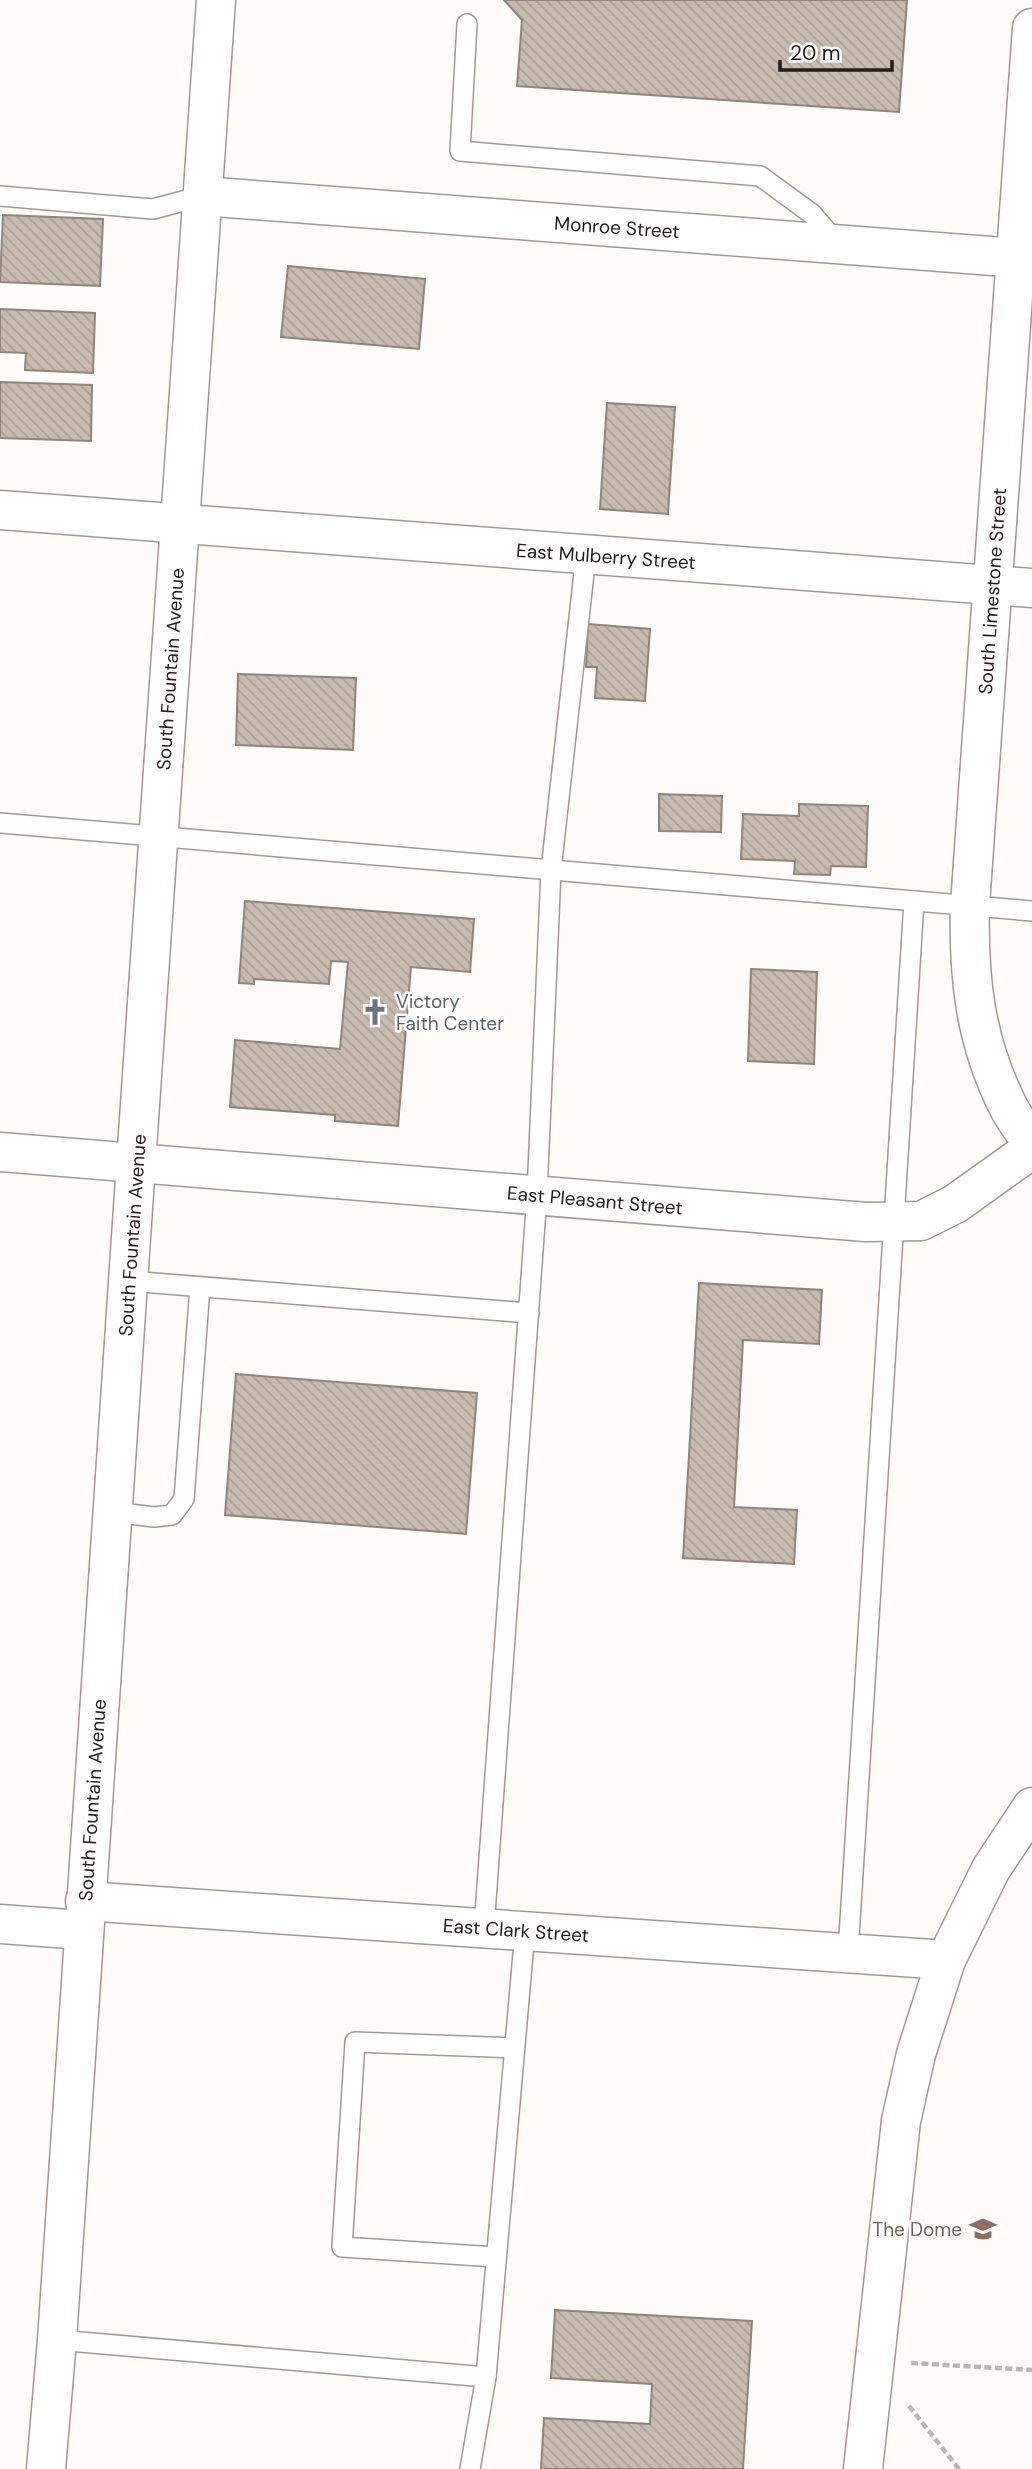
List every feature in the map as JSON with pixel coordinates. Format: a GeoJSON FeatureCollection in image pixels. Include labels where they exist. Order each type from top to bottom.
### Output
{"type":"FeatureCollection","features":[{"type":"Feature","properties":{"kind":"street","name":"South Fountain Avenue"},"geometry":{"type":"LineString","coordinates":[[46,2469],[57,2340],[216,0]]}},
{"type":"Feature","properties":{"kind":"street","name":"South Limestone Street"},"geometry":{"type":"LineString","coordinates":[[1032,27],[1023,258],[992,585],[968,957],[974,1003],[985,1048],[1008,1107],[1032,1142]]}},
{"type":"Feature","properties":{"kind":"street","name":"Monroe Street"},"geometry":{"type":"LineString","coordinates":[[202,196],[1023,258]]}},
{"type":"Feature","properties":{"kind":"street","name":"East Mulberry Street"},"geometry":{"type":"LineString","coordinates":[[0,510],[1032,589]]}},
{"type":"Feature","properties":{"kind":"street","name":"East Pleasant Street"},"geometry":{"type":"LineString","coordinates":[[0,1153],[866,1222],[921,1221],[955,1204],[1032,1149]]}},
{"type":"Feature","properties":{"kind":"street"},"geometry":{"type":"LineString","coordinates":[[863,2469],[901,2121],[916,2054],[946,1960],[991,1869],[1032,1807]]}},
{"type":"Feature","properties":{"kind":"street","name":"East Clark Street"},"geometry":{"type":"LineString","coordinates":[[0,1924],[84,1916],[484,1928],[946,1960]]}},
{"type":"Feature","properties":{"kind":"lane"},"geometry":{"type":"LineString","coordinates":[[467,24],[460,151],[760,176],[811,214],[838,244]]}},
{"type":"Feature","properties":{"kind":"lane"},"geometry":{"type":"LineString","coordinates":[[0,196],[153,209],[202,196]]}},
{"type":"Feature","properties":{"kind":"lane"},"geometry":{"type":"LineString","coordinates":[[484,1928],[537,1195],[551,870],[586,555]]}},
{"type":"Feature","properties":{"kind":"lane"},"geometry":{"type":"LineString","coordinates":[[0,823],[1032,911]]}},
{"type":"Feature","properties":{"kind":"lane"},"geometry":{"type":"LineString","coordinates":[[848,1953],[914,901]]}},
{"type":"Feature","properties":{"kind":"lane"},"geometry":{"type":"LineString","coordinates":[[129,1282],[529,1312]]}},
{"type":"Feature","properties":{"kind":"lane"},"geometry":{"type":"LineString","coordinates":[[113,1512],[154,1517],[172,1515],[184,1499],[200,1287]]}},
{"type":"Feature","properties":{"kind":"lane"},"geometry":{"type":"LineString","coordinates":[[470,2469],[486,2377],[525,1931]]}},
{"type":"Feature","properties":{"kind":"lane"},"geometry":{"type":"LineString","coordinates":[[496,2257],[342,2247],[355,2042],[514,2048]]}},
{"type":"Feature","properties":{"kind":"lane"},"geometry":{"type":"LineString","coordinates":[[57,2340],[486,2377]]}},
{"type":"Feature","properties":{"kind":"path"},"geometry":{"type":"LineString","coordinates":[[874,2361],[1032,2370]]}},
{"type":"Feature","properties":{"kind":"path"},"geometry":{"type":"LineString","coordinates":[[874,2361],[959,2469]]}},
{"type":"Feature","properties":{"kind":"building"},"geometry":{"type":"Polygon","coordinates":[[[504,0],[907,0],[899,112],[517,86],[522,20],[504,0]]]}},
{"type":"Feature","properties":{"kind":"building"},"geometry":{"type":"Polygon","coordinates":[[[3,215],[103,219],[100,286],[0,282],[3,215]]]}},
{"type":"Feature","properties":{"kind":"building"},"geometry":{"type":"Polygon","coordinates":[[[288,266],[425,279],[419,349],[281,337],[288,266]]]}},
{"type":"Feature","properties":{"kind":"building"},"geometry":{"type":"Polygon","coordinates":[[[0,309],[95,313],[93,373],[25,370],[26,353],[0,352],[0,309]]]}},
{"type":"Feature","properties":{"kind":"building"},"geometry":{"type":"Polygon","coordinates":[[[0,382],[92,385],[91,441],[0,438],[0,382]]]}},
{"type":"Feature","properties":{"kind":"building"},"geometry":{"type":"Polygon","coordinates":[[[607,403],[675,407],[668,514],[600,509],[607,403]]]}},
{"type":"Feature","properties":{"kind":"building"},"geometry":{"type":"Polygon","coordinates":[[[588,624],[650,629],[645,701],[595,698],[597,667],[586,667],[588,624]]]}},
{"type":"Feature","properties":{"kind":"building"},"geometry":{"type":"Polygon","coordinates":[[[238,674],[356,678],[353,750],[236,745],[238,674]]]}},
{"type":"Feature","properties":{"kind":"building"},"geometry":{"type":"Polygon","coordinates":[[[659,794],[722,796],[721,832],[659,831],[659,794]]]}},
{"type":"Feature","properties":{"kind":"building"},"geometry":{"type":"Polygon","coordinates":[[[799,804],[868,806],[866,867],[831,866],[830,875],[794,874],[795,861],[741,859],[743,814],[799,816],[799,804]]]}},
{"type":"Feature","properties":{"kind":"building","name":"Victory Faith Center"},"geometry":{"type":"Polygon","coordinates":[[[245,901],[474,919],[470,972],[411,967],[398,1126],[335,1121],[335,1115],[230,1107],[235,1040],[340,1049],[348,962],[331,961],[329,984],[254,979],[254,984],[239,983],[245,901]]]}},
{"type":"Feature","properties":{"kind":"building"},"geometry":{"type":"Polygon","coordinates":[[[751,969],[817,972],[814,1064],[748,1061],[751,969]]]}},
{"type":"Feature","properties":{"kind":"building"},"geometry":{"type":"Polygon","coordinates":[[[699,1283],[822,1290],[819,1344],[743,1340],[734,1507],[797,1510],[794,1564],[683,1558],[699,1283]]]}},
{"type":"Feature","properties":{"kind":"building"},"geometry":{"type":"Polygon","coordinates":[[[236,1374],[477,1393],[466,1534],[225,1515],[236,1374]]]}},
{"type":"Feature","properties":{"kind":"building"},"geometry":{"type":"Polygon","coordinates":[[[555,2310],[752,2321],[743,2469],[541,2469],[544,2418],[650,2424],[652,2384],[551,2378],[555,2310]]]}},
{"type":"Feature","properties":{"kind":"place","name":"Victory Faith Center"},"geometry":{"type":"Point","coordinates":[375,1012]}},
{"type":"Feature","properties":{"kind":"place","name":"The Dome"},"geometry":{"type":"Point","coordinates":[983,2229]}}]}
